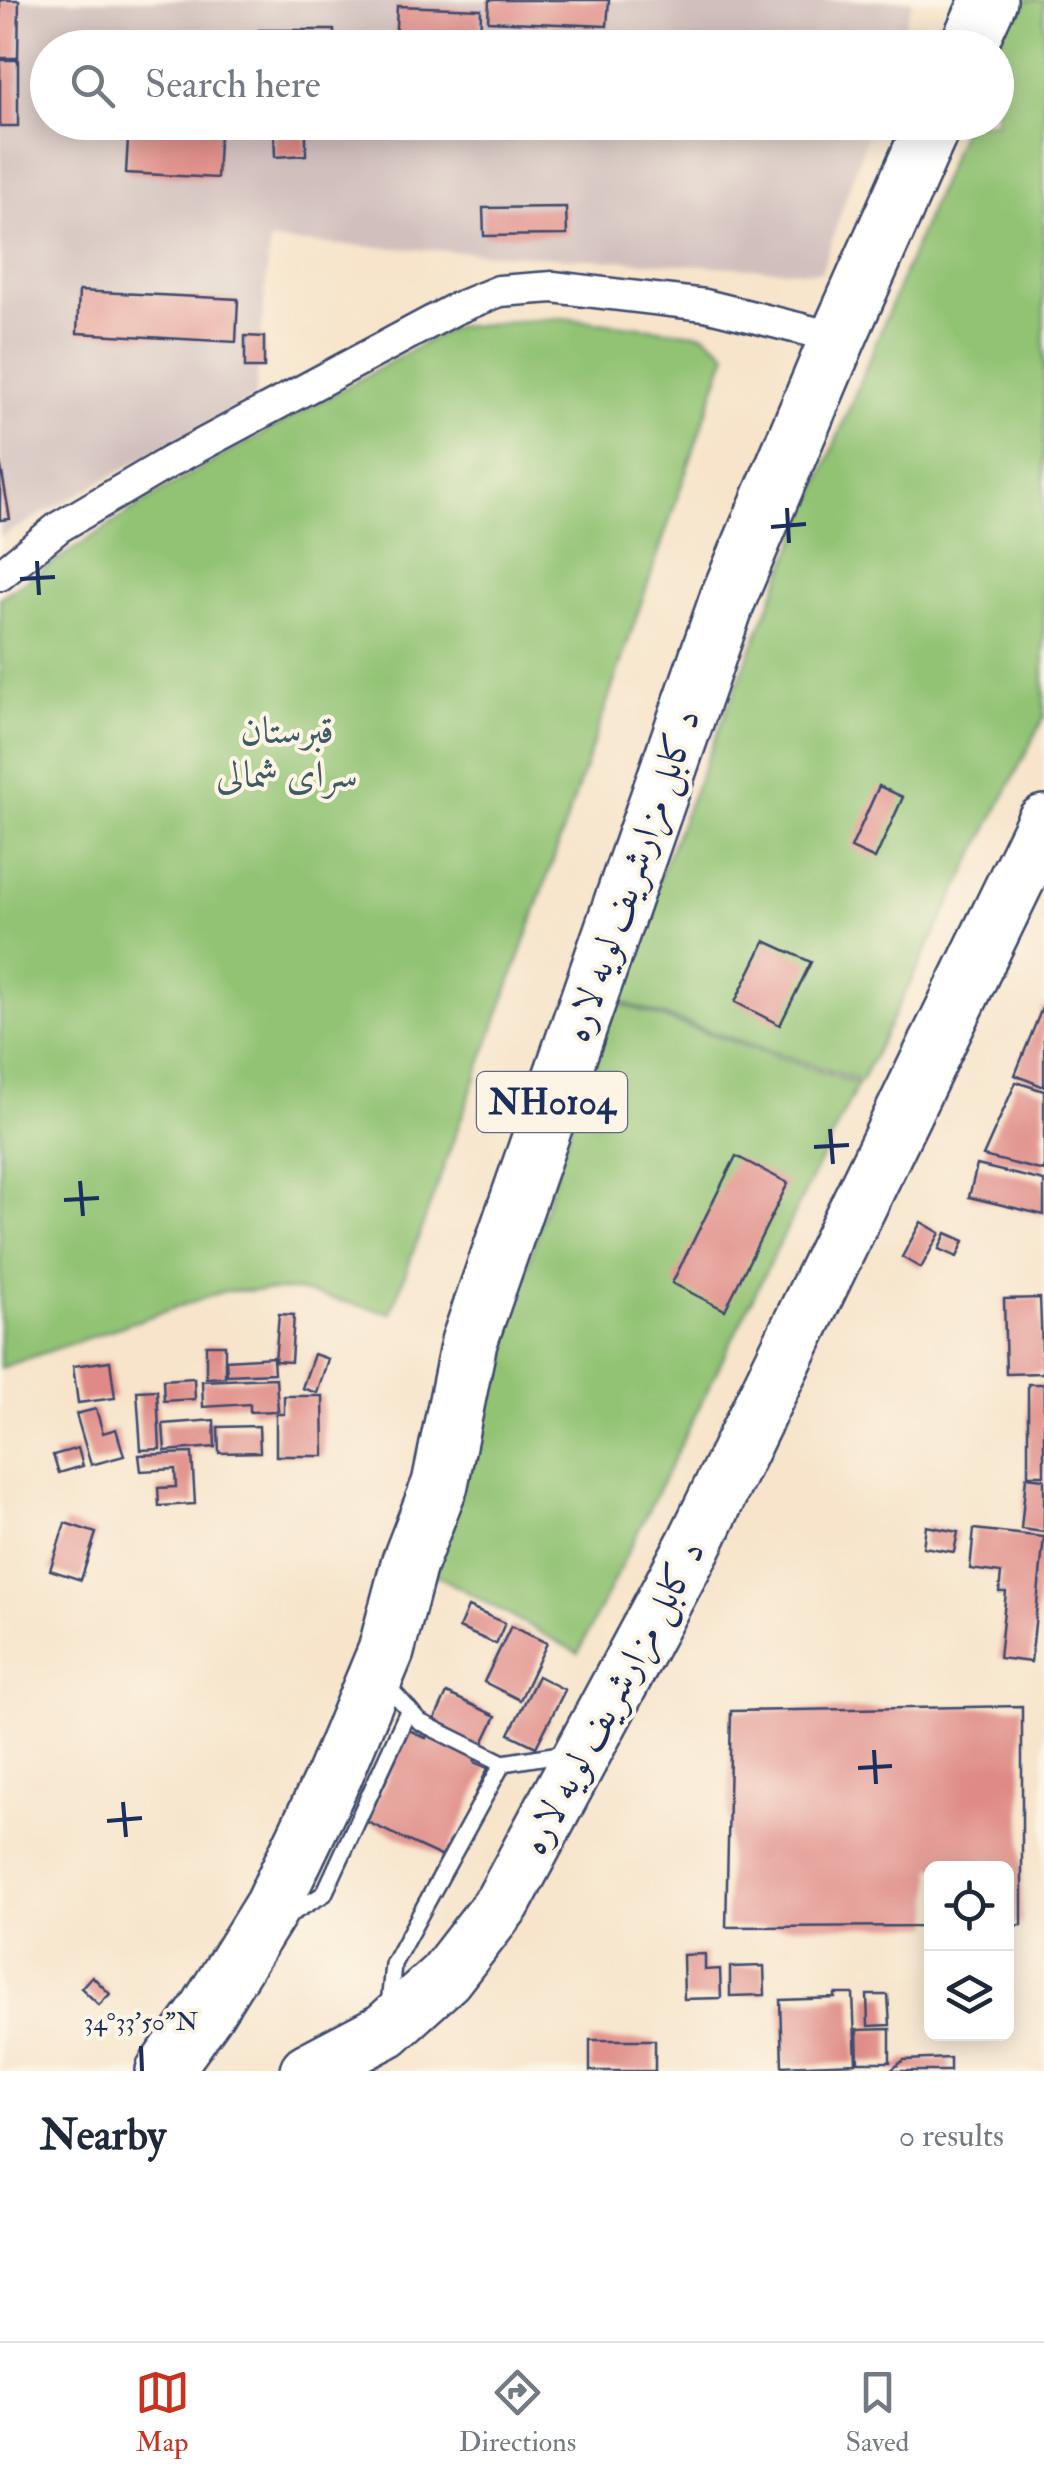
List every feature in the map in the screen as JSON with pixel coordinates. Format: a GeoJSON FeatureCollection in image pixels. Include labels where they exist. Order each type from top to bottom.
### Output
{"type":"FeatureCollection","features":[{"type":"Feature","properties":{"kind":"highway"},"geometry":{"type":"LineString","coordinates":[[975,30],[988,0]]}},
{"type":"Feature","properties":{"kind":"highway","name":"د کابل مزارشریف لویه لاره"},"geometry":{"type":"LineString","coordinates":[[164,2071],[254,1936],[334,1776],[393,1692],[409,1564],[440,1484],[469,1342],[540,1134],[727,600],[926,140]]}},
{"type":"Feature","properties":{"kind":"highway","name":"د کابل مزارشریف لویه لاره"},"geometry":{"type":"LineString","coordinates":[[308,2071],[386,2030],[445,1976],[504,1902],[694,1545],[1044,823]]}},
{"type":"Feature","properties":{"kind":"street"},"geometry":{"type":"LineString","coordinates":[[0,575],[59,527],[172,461],[409,333],[499,291],[554,287],[705,305],[838,338]]}},
{"type":"Feature","properties":{"kind":"lane"},"geometry":{"type":"LineString","coordinates":[[393,1692],[420,1722],[503,1763],[585,1751]]}},
{"type":"Feature","properties":{"kind":"lane"},"geometry":{"type":"LineString","coordinates":[[386,2030],[393,1964],[503,1763]]}},
{"type":"Feature","properties":{"kind":"shaded area"},"geometry":{"type":"Polygon","coordinates":[[[0,0],[913,0],[903,30],[30,30],[30,140],[865,140],[821,272],[270,241],[255,397],[0,537],[0,0]]]}},
{"type":"Feature","properties":{"kind":"green space"},"geometry":{"type":"Polygon","coordinates":[[[1014,0],[1044,0],[1044,717],[861,1081],[610,998],[958,140],[1014,140],[1014,30],[1003,30],[1014,0]]]}},
{"type":"Feature","properties":{"kind":"green space","name":"قبرستان سرای شمالی"},"geometry":{"type":"Polygon","coordinates":[[[560,318],[704,334],[727,353],[526,939],[391,1313],[295,1290],[224,1291],[0,1368],[0,598],[168,487],[453,327],[560,318]]]}},
{"type":"Feature","properties":{"kind":"green space"},"geometry":{"type":"Polygon","coordinates":[[[609,1000],[858,1084],[578,1653],[433,1573],[609,1000]]]}},
{"type":"Feature","properties":{"kind":"building"},"geometry":{"type":"Polygon","coordinates":[[[0,0],[19,0],[18,58],[0,58],[0,0]]]}},
{"type":"Feature","properties":{"kind":"building"},"geometry":{"type":"Polygon","coordinates":[[[489,0],[609,0],[607,26],[488,21],[489,0]]]}},
{"type":"Feature","properties":{"kind":"building"},"geometry":{"type":"Polygon","coordinates":[[[397,6],[481,9],[480,30],[396,30],[397,6]]]}},
{"type":"Feature","properties":{"kind":"building"},"geometry":{"type":"Polygon","coordinates":[[[0,60],[18,60],[18,126],[0,126],[0,60]]]}},
{"type":"Feature","properties":{"kind":"building"},"geometry":{"type":"Polygon","coordinates":[[[128,140],[219,140],[217,178],[126,173],[128,140]]]}},
{"type":"Feature","properties":{"kind":"building"},"geometry":{"type":"Polygon","coordinates":[[[274,140],[306,140],[306,155],[275,157],[274,140]]]}},
{"type":"Feature","properties":{"kind":"building"},"geometry":{"type":"Polygon","coordinates":[[[566,207],[567,235],[484,236],[483,208],[566,207]]]}},
{"type":"Feature","properties":{"kind":"building"},"geometry":{"type":"Polygon","coordinates":[[[79,291],[238,299],[236,342],[77,333],[79,291]]]}},
{"type":"Feature","properties":{"kind":"building"},"geometry":{"type":"Polygon","coordinates":[[[245,336],[264,337],[264,368],[245,368],[245,336]]]}},
{"type":"Feature","properties":{"kind":"building"},"geometry":{"type":"Polygon","coordinates":[[[0,461],[10,519],[0,520],[0,461]]]}},
{"type":"Feature","properties":{"kind":"building"},"geometry":{"type":"Polygon","coordinates":[[[879,786],[903,797],[875,859],[851,848],[879,786]]]}},
{"type":"Feature","properties":{"kind":"building"},"geometry":{"type":"Polygon","coordinates":[[[765,941],[811,962],[780,1025],[735,1002],[765,941]]]}},
{"type":"Feature","properties":{"kind":"building"},"geometry":{"type":"Polygon","coordinates":[[[1044,1003],[1044,1087],[1015,1075],[1044,1003]]]}},
{"type":"Feature","properties":{"kind":"building"},"geometry":{"type":"Polygon","coordinates":[[[1016,1082],[1044,1091],[1044,1171],[983,1156],[1016,1082]]]}},
{"type":"Feature","properties":{"kind":"building"},"geometry":{"type":"Polygon","coordinates":[[[736,1156],[788,1183],[725,1310],[672,1283],[736,1156]]]}},
{"type":"Feature","properties":{"kind":"building"},"geometry":{"type":"Polygon","coordinates":[[[977,1165],[1044,1181],[1044,1215],[969,1197],[977,1165]]]}},
{"type":"Feature","properties":{"kind":"building"},"geometry":{"type":"Polygon","coordinates":[[[921,1222],[940,1233],[921,1268],[902,1257],[921,1222]]]}},
{"type":"Feature","properties":{"kind":"building"},"geometry":{"type":"Polygon","coordinates":[[[946,1233],[964,1241],[957,1257],[939,1249],[946,1233]]]}},
{"type":"Feature","properties":{"kind":"building"},"geometry":{"type":"Polygon","coordinates":[[[1040,1298],[1043,1373],[1006,1374],[1004,1299],[1040,1298]]]}},
{"type":"Feature","properties":{"kind":"building"},"geometry":{"type":"Polygon","coordinates":[[[279,1314],[294,1315],[291,1362],[275,1361],[279,1314]]]}},
{"type":"Feature","properties":{"kind":"building"},"geometry":{"type":"Polygon","coordinates":[[[206,1345],[225,1345],[225,1377],[206,1378],[206,1345]]]}},
{"type":"Feature","properties":{"kind":"building"},"geometry":{"type":"Polygon","coordinates":[[[314,1354],[328,1359],[317,1393],[302,1388],[314,1354]]]}},
{"type":"Feature","properties":{"kind":"building"},"geometry":{"type":"Polygon","coordinates":[[[273,1357],[274,1373],[227,1375],[226,1360],[273,1357]]]}},
{"type":"Feature","properties":{"kind":"building"},"geometry":{"type":"Polygon","coordinates":[[[110,1361],[115,1398],[78,1403],[73,1366],[110,1361]]]}},
{"type":"Feature","properties":{"kind":"building"},"geometry":{"type":"Polygon","coordinates":[[[194,1378],[195,1399],[164,1401],[163,1380],[194,1378]]]}},
{"type":"Feature","properties":{"kind":"building"},"geometry":{"type":"Polygon","coordinates":[[[276,1378],[278,1411],[250,1412],[250,1404],[203,1407],[202,1381],[276,1378]]]}},
{"type":"Feature","properties":{"kind":"building"},"geometry":{"type":"Polygon","coordinates":[[[1028,1384],[1044,1384],[1044,1475],[1028,1475],[1028,1384]]]}},
{"type":"Feature","properties":{"kind":"building"},"geometry":{"type":"Polygon","coordinates":[[[157,1390],[160,1449],[141,1450],[137,1391],[157,1390]]]}},
{"type":"Feature","properties":{"kind":"building"},"geometry":{"type":"Polygon","coordinates":[[[284,1396],[323,1396],[324,1456],[276,1456],[276,1414],[284,1414],[284,1396]]]}},
{"type":"Feature","properties":{"kind":"building"},"geometry":{"type":"Polygon","coordinates":[[[96,1409],[103,1433],[116,1429],[124,1456],[91,1465],[76,1414],[96,1409]]]}},
{"type":"Feature","properties":{"kind":"building"},"geometry":{"type":"Polygon","coordinates":[[[214,1420],[215,1447],[165,1451],[163,1424],[214,1420]]]}},
{"type":"Feature","properties":{"kind":"building"},"geometry":{"type":"Polygon","coordinates":[[[259,1426],[260,1452],[219,1453],[218,1427],[259,1426]]]}},
{"type":"Feature","properties":{"kind":"building"},"geometry":{"type":"Polygon","coordinates":[[[78,1448],[83,1466],[59,1473],[53,1455],[78,1448]]]}},
{"type":"Feature","properties":{"kind":"building"},"geometry":{"type":"Polygon","coordinates":[[[192,1453],[195,1504],[159,1506],[158,1488],[176,1487],[175,1469],[141,1471],[139,1455],[192,1453]]]}},
{"type":"Feature","properties":{"kind":"building"},"geometry":{"type":"Polygon","coordinates":[[[1026,1477],[1044,1479],[1044,1532],[1021,1529],[1026,1477]]]}},
{"type":"Feature","properties":{"kind":"building"},"geometry":{"type":"Polygon","coordinates":[[[65,1523],[96,1533],[81,1580],[50,1570],[65,1523]]]}},
{"type":"Feature","properties":{"kind":"building"},"geometry":{"type":"Polygon","coordinates":[[[926,1526],[958,1532],[954,1552],[923,1547],[926,1526]]]}},
{"type":"Feature","properties":{"kind":"building"},"geometry":{"type":"Polygon","coordinates":[[[974,1529],[1044,1537],[1031,1662],[999,1658],[1006,1592],[999,1592],[1001,1573],[970,1569],[974,1529]]]}},
{"type":"Feature","properties":{"kind":"building"},"geometry":{"type":"Polygon","coordinates":[[[468,1607],[505,1623],[496,1644],[459,1628],[468,1607]]]}},
{"type":"Feature","properties":{"kind":"building"},"geometry":{"type":"Polygon","coordinates":[[[511,1626],[547,1643],[520,1700],[484,1682],[511,1626]]]}},
{"type":"Feature","properties":{"kind":"building"},"geometry":{"type":"Polygon","coordinates":[[[538,1676],[565,1690],[536,1747],[509,1734],[538,1676]]]}},
{"type":"Feature","properties":{"kind":"building"},"geometry":{"type":"Polygon","coordinates":[[[447,1693],[496,1716],[474,1762],[488,1768],[445,1858],[367,1822],[409,1730],[426,1738],[447,1693]]]}},
{"type":"Feature","properties":{"kind":"building"},"geometry":{"type":"Polygon","coordinates":[[[1022,1706],[1022,1925],[1014,1926],[1014,1861],[924,1861],[924,1926],[726,1927],[731,1711],[1022,1706]]]}},
{"type":"Feature","properties":{"kind":"building"},"geometry":{"type":"Polygon","coordinates":[[[705,1954],[705,1970],[720,1969],[721,1998],[684,1999],[683,1955],[705,1954]]]}},
{"type":"Feature","properties":{"kind":"building"},"geometry":{"type":"Polygon","coordinates":[[[764,1966],[765,1995],[730,1996],[730,1967],[764,1966]]]}},
{"type":"Feature","properties":{"kind":"building"},"geometry":{"type":"Polygon","coordinates":[[[92,1976],[110,1994],[99,2005],[81,1988],[92,1976]]]}},
{"type":"Feature","properties":{"kind":"building"},"geometry":{"type":"Polygon","coordinates":[[[835,1994],[853,1994],[856,2063],[782,2066],[780,2000],[835,1998],[835,1994]]]}},
{"type":"Feature","properties":{"kind":"building"},"geometry":{"type":"Polygon","coordinates":[[[867,1995],[888,1995],[890,2025],[868,2026],[867,1995]]]}},
{"type":"Feature","properties":{"kind":"building"},"geometry":{"type":"Polygon","coordinates":[[[890,2029],[890,2062],[858,2062],[857,2030],[890,2029]]]}},
{"type":"Feature","properties":{"kind":"building"},"geometry":{"type":"Polygon","coordinates":[[[590,2040],[655,2040],[655,2071],[590,2071],[590,2040]]]}},
{"type":"Feature","properties":{"kind":"building"},"geometry":{"type":"Polygon","coordinates":[[[950,2058],[950,2071],[890,2071],[904,2060],[950,2058]]]}}]}
